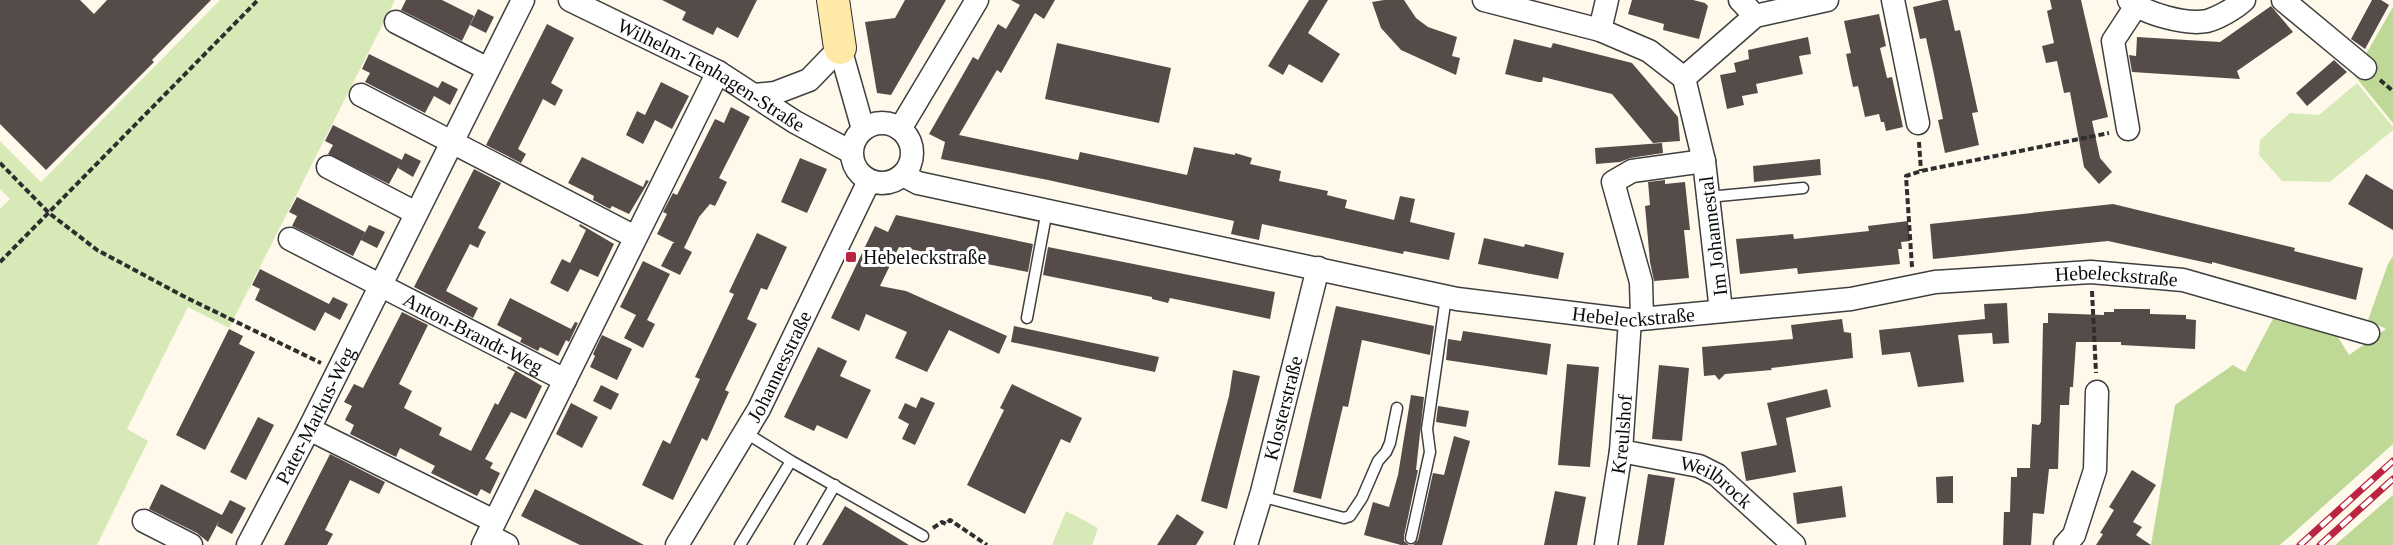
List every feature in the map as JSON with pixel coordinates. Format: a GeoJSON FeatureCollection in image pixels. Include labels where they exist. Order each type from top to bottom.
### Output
{"type":"FeatureCollection","features":[{"type":"Feature","properties":{"kind":"street","name":"Pater-Markus-Weg"},"geometry":{"type":"LineString","coordinates":[[248,545],[338,372],[523,0]]}},
{"type":"Feature","properties":{"kind":"street","name":"Wilhelm-Tenhagen-Straße"},"geometry":{"type":"LineString","coordinates":[[570,0],[718,72],[795,122],[851,152]]}},
{"type":"Feature","properties":{"kind":"street"},"geometry":{"type":"LineString","coordinates":[[833,0],[840,48],[863,129]]}},
{"type":"Feature","properties":{"kind":"street"},"geometry":{"type":"LineString","coordinates":[[900,129],[977,0]]}},
{"type":"Feature","properties":{"kind":"street"},"geometry":{"type":"LineString","coordinates":[[1484,0],[1600,30],[1649,51],[1684,78],[1747,8],[1827,0]]}},
{"type":"Feature","properties":{"kind":"street"},"geometry":{"type":"LineString","coordinates":[[1600,30],[1607,0]]}},
{"type":"Feature","properties":{"kind":"street"},"geometry":{"type":"LineString","coordinates":[[1893,0],[1918,123]]}},
{"type":"Feature","properties":{"kind":"street"},"geometry":{"type":"LineString","coordinates":[[2128,129],[2114,41],[2133,3],[2174,20],[2207,21],[2239,5],[2244,0]]}},
{"type":"Feature","properties":{"kind":"street"},"geometry":{"type":"LineString","coordinates":[[2283,0],[2365,68]]}},
{"type":"Feature","properties":{"kind":"street"},"geometry":{"type":"LineString","coordinates":[[396,22],[488,69]]}},
{"type":"Feature","properties":{"kind":"street"},"geometry":{"type":"LineString","coordinates":[[754,95],[775,93],[809,80],[840,48]]}},
{"type":"Feature","properties":{"kind":"street","name":"Anton-Brandt-Weg"},"geometry":{"type":"LineString","coordinates":[[493,537],[565,380],[718,72]]}},
{"type":"Feature","properties":{"kind":"street","name":"Im Johannestal"},"geometry":{"type":"LineString","coordinates":[[1684,78],[1704,160],[1721,311]]}},
{"type":"Feature","properties":{"kind":"street"},"geometry":{"type":"LineString","coordinates":[[361,95],[635,237]]}},
{"type":"Feature","properties":{"kind":"street"},"geometry":{"type":"LineString","coordinates":[[886,123],[900,129],[907,136],[912,152],[908,169],[903,176],[890,183],[869,181],[857,172],[851,152],[854,139],[863,129],[870,125],[886,123]]}},
{"type":"Feature","properties":{"kind":"street","name":"Im Johannestal"},"geometry":{"type":"LineString","coordinates":[[1636,319],[1641,282],[1613,182],[1632,171],[1704,160]]}},
{"type":"Feature","properties":{"kind":"street"},"geometry":{"type":"LineString","coordinates":[[328,167],[416,213]]}},
{"type":"Feature","properties":{"kind":"street","name":"Hebeleckstraße"},"geometry":{"type":"LineString","coordinates":[[903,176],[918,183],[1446,297],[1636,319],[1851,299],[1935,282],[2091,272],[2183,280],[2368,333]]}},
{"type":"Feature","properties":{"kind":"street","name":"Johannesstraße"},"geometry":{"type":"LineString","coordinates":[[677,545],[746,433],[869,181]]}},
{"type":"Feature","properties":{"kind":"street"},"geometry":{"type":"LineString","coordinates":[[290,239],[380,286]]}},
{"type":"Feature","properties":{"kind":"street","name":"Klosterstraße"},"geometry":{"type":"LineString","coordinates":[[1246,545],[1318,268]]}},
{"type":"Feature","properties":{"kind":"street","name":"Anton-Brandt-Weg"},"geometry":{"type":"LineString","coordinates":[[380,286],[565,380]]}},
{"type":"Feature","properties":{"kind":"street","name":"Kreulshof"},"geometry":{"type":"LineString","coordinates":[[1606,545],[1622,451],[1636,319]]}},
{"type":"Feature","properties":{"kind":"street"},"geometry":{"type":"LineString","coordinates":[[2065,545],[2074,535],[2095,470],[2097,392]]}},
{"type":"Feature","properties":{"kind":"street"},"geometry":{"type":"LineString","coordinates":[[309,429],[493,537]]}},
{"type":"Feature","properties":{"kind":"street","name":"Weilbrock"},"geometry":{"type":"LineString","coordinates":[[1622,451],[1699,466],[1717,475],[1794,545]]}},
{"type":"Feature","properties":{"kind":"street"},"geometry":{"type":"LineString","coordinates":[[144,521],[191,545]]}},
{"type":"Feature","properties":{"kind":"lane"},"geometry":{"type":"LineString","coordinates":[[1708,197],[1803,188]]}},
{"type":"Feature","properties":{"kind":"lane"},"geometry":{"type":"LineString","coordinates":[[1027,318],[1047,210]]}},
{"type":"Feature","properties":{"kind":"lane"},"geometry":{"type":"LineString","coordinates":[[1411,538],[1430,452],[1427,429],[1446,297]]}},
{"type":"Feature","properties":{"kind":"lane"},"geometry":{"type":"LineString","coordinates":[[1260,496],[1344,518],[1350,516],[1362,498],[1378,461],[1390,443],[1397,408]]}},
{"type":"Feature","properties":{"kind":"lane"},"geometry":{"type":"LineString","coordinates":[[746,433],[923,536]]}},
{"type":"Feature","properties":{"kind":"lane"},"geometry":{"type":"LineString","coordinates":[[740,545],[791,461]]}},
{"type":"Feature","properties":{"kind":"lane"},"geometry":{"type":"LineString","coordinates":[[800,545],[835,484]]}},
{"type":"Feature","properties":{"kind":"path"},"geometry":{"type":"LineString","coordinates":[[0,262],[258,0]]}},
{"type":"Feature","properties":{"kind":"path"},"geometry":{"type":"LineString","coordinates":[[1918,123],[1922,171]]}},
{"type":"Feature","properties":{"kind":"path"},"geometry":{"type":"LineString","coordinates":[[1913,286],[1906,176],[2128,129]]}},
{"type":"Feature","properties":{"kind":"path"},"geometry":{"type":"LineString","coordinates":[[0,163],[49,213],[97,250],[187,298],[338,372]]}},
{"type":"Feature","properties":{"kind":"path"},"geometry":{"type":"LineString","coordinates":[[2091,272],[2097,392]]}},
{"type":"Feature","properties":{"kind":"path"},"geometry":{"type":"LineString","coordinates":[[923,536],[942,522],[946,524],[950,520],[987,545]]}},
{"type":"Feature","properties":{"kind":"green space"},"geometry":{"type":"Polygon","coordinates":[[[220,0],[395,0],[229,328],[188,307],[127,429],[148,441],[97,545],[0,545],[0,209],[10,199],[0,189],[0,141],[41,182],[220,0]]]}},
{"type":"Feature","properties":{"kind":"green space"},"geometry":{"type":"Polygon","coordinates":[[[2393,7],[2393,123],[2354,75],[2393,7]]]}},
{"type":"Feature","properties":{"kind":"green space"},"geometry":{"type":"Polygon","coordinates":[[[2357,83],[2393,127],[2393,130],[2330,182],[2282,181],[2259,155],[2260,140],[2290,113],[2319,115],[2357,83]]]}},
{"type":"Feature","properties":{"kind":"green space"},"geometry":{"type":"Polygon","coordinates":[[[2393,256],[2393,444],[2280,545],[2151,545],[2175,405],[2233,365],[2245,372],[2276,313],[2336,334],[2349,355],[2386,329],[2368,320],[2393,256]]]}},
{"type":"Feature","properties":{"kind":"green space"},"geometry":{"type":"Polygon","coordinates":[[[2393,495],[2393,545],[2335,545],[2393,495]]]}},
{"type":"Feature","properties":{"kind":"green space"},"geometry":{"type":"Polygon","coordinates":[[[1066,511],[1098,528],[1092,545],[1052,545],[1066,511]]]}},
{"type":"Feature","properties":{"kind":"building"},"geometry":{"type":"Polygon","coordinates":[[[0,0],[80,0],[94,14],[107,0],[211,0],[152,60],[154,62],[46,170],[0,124],[0,0]]]}},
{"type":"Feature","properties":{"kind":"building"},"geometry":{"type":"Polygon","coordinates":[[[406,0],[442,0],[474,16],[462,41],[401,10],[406,0]]]}},
{"type":"Feature","properties":{"kind":"building"},"geometry":{"type":"Polygon","coordinates":[[[662,0],[757,0],[738,38],[717,27],[713,35],[682,20],[686,12],[662,0]]]}},
{"type":"Feature","properties":{"kind":"building"},"geometry":{"type":"Polygon","coordinates":[[[905,0],[946,0],[891,95],[877,93],[865,22],[895,18],[905,0]]]}},
{"type":"Feature","properties":{"kind":"building"},"geometry":{"type":"Polygon","coordinates":[[[1011,0],[1055,0],[1044,19],[1035,13],[1001,73],[997,70],[959,135],[1078,160],[1080,152],[1187,175],[1194,147],[1235,155],[1235,153],[1252,158],[1250,164],[1281,171],[1279,181],[1328,191],[1327,195],[1347,200],[1345,208],[1394,220],[1400,196],[1415,199],[1410,222],[1455,233],[1449,260],[1404,251],[1403,254],[1262,224],[1259,240],[1231,234],[1234,221],[941,159],[945,142],[929,134],[973,57],[978,60],[998,24],[1006,29],[1020,5],[1011,0]]]}},
{"type":"Feature","properties":{"kind":"building"},"geometry":{"type":"Polygon","coordinates":[[[1309,0],[1328,0],[1308,33],[1340,54],[1322,83],[1289,64],[1283,75],[1268,66],[1309,0]]]}},
{"type":"Feature","properties":{"kind":"building"},"geometry":{"type":"Polygon","coordinates":[[[1404,0],[1416,18],[1428,27],[1457,37],[1452,56],[1460,58],[1456,75],[1401,50],[1381,28],[1372,2],[1404,0]]]}},
{"type":"Feature","properties":{"kind":"building"},"geometry":{"type":"Polygon","coordinates":[[[1632,0],[1693,0],[1705,3],[1708,6],[1699,39],[1663,30],[1664,24],[1628,14],[1632,0]]]}},
{"type":"Feature","properties":{"kind":"building"},"geometry":{"type":"Polygon","coordinates":[[[1948,0],[1955,31],[1960,30],[1978,112],[1972,113],[1979,145],[1945,153],[1938,120],[1943,119],[1926,38],[1920,39],[1913,7],[1948,0]]]}},
{"type":"Feature","properties":{"kind":"building"},"geometry":{"type":"Polygon","coordinates":[[[2050,0],[2081,0],[2108,117],[2092,121],[2100,158],[2112,172],[2099,184],[2084,167],[2070,92],[2064,93],[2057,61],[2046,63],[2042,46],[2054,43],[2047,11],[2052,9],[2050,0]]]}},
{"type":"Feature","properties":{"kind":"building"},"geometry":{"type":"Polygon","coordinates":[[[2372,0],[2381,0],[2389,5],[2365,49],[2351,39],[2372,0]]]}},
{"type":"Feature","properties":{"kind":"building"},"geometry":{"type":"Polygon","coordinates":[[[2271,6],[2293,32],[2237,71],[2240,79],[2132,72],[2129,55],[2136,56],[2137,37],[2220,42],[2271,6]]]}},
{"type":"Feature","properties":{"kind":"building"},"geometry":{"type":"Polygon","coordinates":[[[478,9],[494,17],[486,33],[470,25],[478,9]]]}},
{"type":"Feature","properties":{"kind":"building"},"geometry":{"type":"Polygon","coordinates":[[[1879,14],[1886,46],[1880,48],[1887,78],[1892,77],[1903,127],[1886,131],[1879,114],[1865,117],[1858,86],[1853,87],[1846,54],[1851,53],[1844,21],[1879,14]]]}},
{"type":"Feature","properties":{"kind":"building"},"geometry":{"type":"Polygon","coordinates":[[[547,24],[574,38],[551,83],[563,90],[555,106],[543,99],[518,149],[526,154],[521,163],[486,145],[547,24]]]}},
{"type":"Feature","properties":{"kind":"building"},"geometry":{"type":"Polygon","coordinates":[[[1808,37],[1811,54],[1799,56],[1803,74],[1756,84],[1758,93],[1742,96],[1744,105],[1727,109],[1720,75],[1736,72],[1734,63],[1749,59],[1748,50],[1808,37]]]}},
{"type":"Feature","properties":{"kind":"building"},"geometry":{"type":"Polygon","coordinates":[[[1514,39],[1551,48],[1553,43],[1632,63],[1678,117],[1680,141],[1653,143],[1612,94],[1543,77],[1542,82],[1538,82],[1505,74],[1514,39]]]}},
{"type":"Feature","properties":{"kind":"building"},"geometry":{"type":"Polygon","coordinates":[[[1057,43],[1171,68],[1159,123],[1045,99],[1057,43]]]}},
{"type":"Feature","properties":{"kind":"building"},"geometry":{"type":"Polygon","coordinates":[[[369,54],[438,88],[442,81],[458,89],[450,105],[434,96],[425,113],[365,82],[370,73],[362,69],[369,54]]]}},
{"type":"Feature","properties":{"kind":"building"},"geometry":{"type":"Polygon","coordinates":[[[2334,60],[2347,72],[2307,106],[2296,93],[2334,60]]]}},
{"type":"Feature","properties":{"kind":"building"},"geometry":{"type":"Polygon","coordinates":[[[661,82],[689,96],[672,129],[655,120],[643,144],[626,135],[637,111],[645,115],[661,82]]]}},
{"type":"Feature","properties":{"kind":"building"},"geometry":{"type":"Polygon","coordinates":[[[731,107],[750,117],[719,178],[727,182],[715,206],[710,204],[699,217],[684,248],[692,252],[680,275],[661,266],[675,243],[657,234],[667,214],[663,212],[673,193],[677,195],[715,119],[724,123],[731,107]]]}},
{"type":"Feature","properties":{"kind":"building"},"geometry":{"type":"Polygon","coordinates":[[[333,125],[402,160],[389,184],[328,154],[333,145],[325,141],[333,125]]]}},
{"type":"Feature","properties":{"kind":"building"},"geometry":{"type":"Polygon","coordinates":[[[1662,143],[1663,153],[1630,158],[1620,162],[1596,164],[1595,148],[1662,143]]]}},
{"type":"Feature","properties":{"kind":"building"},"geometry":{"type":"Polygon","coordinates":[[[405,153],[421,161],[413,177],[398,168],[405,153]]]}},
{"type":"Feature","properties":{"kind":"building"},"geometry":{"type":"Polygon","coordinates":[[[582,157],[643,187],[646,180],[649,181],[629,214],[612,206],[610,209],[593,200],[594,196],[568,183],[582,157]]]}},
{"type":"Feature","properties":{"kind":"building"},"geometry":{"type":"Polygon","coordinates":[[[800,158],[827,169],[807,213],[781,202],[800,158]]]}},
{"type":"Feature","properties":{"kind":"building"},"geometry":{"type":"Polygon","coordinates":[[[1820,159],[1821,175],[1754,182],[1753,166],[1820,159]]]}},
{"type":"Feature","properties":{"kind":"building"},"geometry":{"type":"Polygon","coordinates":[[[474,169],[501,183],[478,228],[486,232],[478,248],[470,244],[446,291],[478,308],[473,318],[414,287],[474,169]]]}},
{"type":"Feature","properties":{"kind":"building"},"geometry":{"type":"Polygon","coordinates":[[[2366,174],[2393,190],[2393,230],[2348,204],[2366,174]]]}},
{"type":"Feature","properties":{"kind":"building"},"geometry":{"type":"Polygon","coordinates":[[[1665,180],[1665,184],[1685,182],[1690,230],[1684,230],[1689,278],[1654,281],[1645,206],[1650,205],[1648,182],[1665,180]]]}},
{"type":"Feature","properties":{"kind":"building"},"geometry":{"type":"Polygon","coordinates":[[[297,197],[365,232],[353,256],[292,226],[297,216],[289,212],[297,197]]]}},
{"type":"Feature","properties":{"kind":"building"},"geometry":{"type":"Polygon","coordinates":[[[2113,204],[2295,248],[2294,251],[2363,268],[2356,300],[2212,262],[2212,264],[2108,241],[1933,259],[1930,224],[2113,204]]]}},
{"type":"Feature","properties":{"kind":"building"},"geometry":{"type":"Polygon","coordinates":[[[896,215],[1033,244],[1028,272],[899,247],[880,286],[906,291],[1007,336],[999,354],[949,330],[927,372],[895,358],[907,332],[866,314],[859,331],[831,318],[875,226],[888,232],[896,215]]]}},
{"type":"Feature","properties":{"kind":"building"},"geometry":{"type":"Polygon","coordinates":[[[1908,221],[1910,241],[1901,242],[1902,249],[1898,249],[1900,264],[1798,274],[1797,268],[1740,274],[1736,239],[1793,234],[1794,239],[1869,231],[1868,226],[1908,221]]]}},
{"type":"Feature","properties":{"kind":"building"},"geometry":{"type":"Polygon","coordinates":[[[580,224],[614,244],[598,277],[580,269],[568,292],[550,283],[562,259],[570,263],[586,230],[579,226],[580,224]]]}},
{"type":"Feature","properties":{"kind":"building"},"geometry":{"type":"Polygon","coordinates":[[[369,225],[385,232],[377,248],[361,240],[369,225]]]}},
{"type":"Feature","properties":{"kind":"building"},"geometry":{"type":"Polygon","coordinates":[[[757,233],[787,247],[767,290],[761,288],[747,319],[757,324],[725,390],[729,392],[707,441],[702,438],[673,500],[642,485],[663,440],[670,444],[700,379],[695,377],[734,294],[729,292],[757,233]]]}},
{"type":"Feature","properties":{"kind":"building"},"geometry":{"type":"Polygon","coordinates":[[[1484,238],[1564,253],[1558,279],[1478,264],[1484,238]]]}},
{"type":"Feature","properties":{"kind":"building"},"geometry":{"type":"Polygon","coordinates":[[[1048,247],[1275,292],[1270,319],[1170,298],[1168,303],[1152,299],[1152,297],[1043,275],[1048,247]]]}},
{"type":"Feature","properties":{"kind":"building"},"geometry":{"type":"Polygon","coordinates":[[[643,261],[670,274],[647,320],[655,324],[643,348],[624,338],[636,315],[620,307],[643,261]]]}},
{"type":"Feature","properties":{"kind":"building"},"geometry":{"type":"Polygon","coordinates":[[[260,269],[329,304],[333,297],[348,304],[340,320],[325,312],[315,331],[255,300],[260,289],[252,285],[260,269]]]}},
{"type":"Feature","properties":{"kind":"building"},"geometry":{"type":"Polygon","coordinates":[[[510,298],[571,329],[575,322],[578,323],[569,342],[566,340],[558,356],[540,347],[538,351],[520,342],[522,338],[497,325],[510,298]]]}},
{"type":"Feature","properties":{"kind":"building"},"geometry":{"type":"Polygon","coordinates":[[[2007,303],[2009,343],[1993,344],[1992,333],[1958,335],[1964,382],[1918,387],[1910,352],[1882,355],[1879,330],[1985,319],[1984,304],[2007,303]]]}},
{"type":"Feature","properties":{"kind":"building"},"geometry":{"type":"Polygon","coordinates":[[[1336,306],[1434,326],[1430,355],[1362,340],[1348,407],[1343,406],[1321,499],[1293,492],[1336,306]]]}},
{"type":"Feature","properties":{"kind":"building"},"geometry":{"type":"Polygon","coordinates":[[[2114,309],[2150,309],[2150,314],[2186,315],[2186,319],[2196,320],[2195,349],[2121,345],[2121,342],[2076,342],[2073,387],[2070,387],[2069,405],[2060,405],[2058,469],[2049,469],[2044,514],[2033,513],[2031,545],[2003,545],[2004,512],[2010,512],[2011,477],[2017,477],[2017,468],[2030,468],[2032,424],[2039,425],[2041,422],[2043,323],[2048,323],[2048,313],[2104,315],[2104,312],[2114,312],[2114,309]]]}},
{"type":"Feature","properties":{"kind":"building"},"geometry":{"type":"Polygon","coordinates":[[[402,312],[428,325],[399,384],[412,391],[404,408],[442,428],[439,435],[471,451],[495,403],[498,405],[515,372],[507,368],[508,366],[542,386],[526,419],[511,412],[485,459],[493,463],[490,468],[500,473],[490,494],[481,489],[477,496],[431,473],[435,466],[400,448],[396,457],[350,434],[354,425],[345,420],[352,406],[344,402],[354,384],[363,388],[402,312]]]}},
{"type":"Feature","properties":{"kind":"building"},"geometry":{"type":"Polygon","coordinates":[[[1842,319],[1844,332],[1851,333],[1853,358],[1771,368],[1772,370],[1725,374],[1719,380],[1715,375],[1704,376],[1702,347],[1793,339],[1791,325],[1842,319]]]}},
{"type":"Feature","properties":{"kind":"building"},"geometry":{"type":"Polygon","coordinates":[[[1014,326],[1159,357],[1155,372],[1011,342],[1014,326]]]}},
{"type":"Feature","properties":{"kind":"building"},"geometry":{"type":"Polygon","coordinates":[[[229,329],[243,336],[239,344],[255,352],[205,450],[176,435],[229,329]]]}},
{"type":"Feature","properties":{"kind":"building"},"geometry":{"type":"Polygon","coordinates":[[[1463,331],[1551,344],[1547,375],[1446,360],[1448,339],[1461,341],[1463,331]]]}},
{"type":"Feature","properties":{"kind":"building"},"geometry":{"type":"Polygon","coordinates":[[[602,335],[632,349],[617,380],[590,367],[602,335]]]}},
{"type":"Feature","properties":{"kind":"building"},"geometry":{"type":"Polygon","coordinates":[[[818,347],[847,361],[840,376],[871,390],[847,439],[817,425],[814,431],[784,417],[818,347]]]}},
{"type":"Feature","properties":{"kind":"building"},"geometry":{"type":"Polygon","coordinates":[[[1567,364],[1599,367],[1590,467],[1558,465],[1567,364]]]}},
{"type":"Feature","properties":{"kind":"building"},"geometry":{"type":"Polygon","coordinates":[[[1659,365],[1689,368],[1682,441],[1652,439],[1659,365]]]}},
{"type":"Feature","properties":{"kind":"building"},"geometry":{"type":"Polygon","coordinates":[[[1233,370],[1260,376],[1227,509],[1201,501],[1229,396],[1233,370]]]}},
{"type":"Feature","properties":{"kind":"building"},"geometry":{"type":"Polygon","coordinates":[[[1012,384],[1082,418],[1070,443],[1061,439],[1025,514],[967,485],[1004,410],[1000,408],[1012,384]]]}},
{"type":"Feature","properties":{"kind":"building"},"geometry":{"type":"Polygon","coordinates":[[[601,385],[619,394],[611,410],[593,401],[601,385]]]}},
{"type":"Feature","properties":{"kind":"building"},"geometry":{"type":"Polygon","coordinates":[[[1827,389],[1831,407],[1786,418],[1796,472],[1746,481],[1741,452],[1777,445],[1767,403],[1827,389]]]}},
{"type":"Feature","properties":{"kind":"building"},"geometry":{"type":"Polygon","coordinates":[[[1411,395],[1424,397],[1416,470],[1418,470],[1404,536],[1404,541],[1409,545],[1401,545],[1364,535],[1373,502],[1389,507],[1398,475],[1411,395]]]}},
{"type":"Feature","properties":{"kind":"building"},"geometry":{"type":"Polygon","coordinates":[[[921,397],[935,403],[915,445],[902,439],[909,424],[898,418],[905,403],[916,408],[921,397]]]}},
{"type":"Feature","properties":{"kind":"building"},"geometry":{"type":"Polygon","coordinates":[[[571,403],[598,417],[582,448],[556,434],[571,403]]]}},
{"type":"Feature","properties":{"kind":"building"},"geometry":{"type":"Polygon","coordinates":[[[1438,406],[1469,411],[1466,427],[1436,422],[1438,406]]]}},
{"type":"Feature","properties":{"kind":"building"},"geometry":{"type":"Polygon","coordinates":[[[258,417],[274,425],[246,480],[230,472],[258,417]]]}},
{"type":"Feature","properties":{"kind":"building"},"geometry":{"type":"Polygon","coordinates":[[[1454,436],[1470,441],[1442,545],[1413,545],[1418,540],[1433,473],[1444,475],[1454,436]]]}},
{"type":"Feature","properties":{"kind":"building"},"geometry":{"type":"Polygon","coordinates":[[[330,454],[385,482],[379,494],[350,480],[325,530],[333,534],[327,545],[284,545],[330,454]]]}},
{"type":"Feature","properties":{"kind":"building"},"geometry":{"type":"Polygon","coordinates":[[[2132,470],[2156,485],[2133,522],[2142,527],[2136,535],[2151,545],[2096,545],[2103,534],[2100,533],[2114,510],[2109,507],[2132,470]]]}},
{"type":"Feature","properties":{"kind":"building"},"geometry":{"type":"Polygon","coordinates":[[[1648,474],[1675,478],[1664,545],[1637,545],[1648,474]]]}},
{"type":"Feature","properties":{"kind":"building"},"geometry":{"type":"Polygon","coordinates":[[[1953,476],[1953,503],[1937,503],[1936,477],[1953,476]]]}},
{"type":"Feature","properties":{"kind":"building"},"geometry":{"type":"Polygon","coordinates":[[[161,484],[222,515],[230,500],[246,508],[232,534],[217,526],[219,521],[208,542],[197,533],[149,509],[161,484]]]}},
{"type":"Feature","properties":{"kind":"building"},"geometry":{"type":"Polygon","coordinates":[[[1842,486],[1846,517],[1797,524],[1793,493],[1842,486]]]}},
{"type":"Feature","properties":{"kind":"building"},"geometry":{"type":"Polygon","coordinates":[[[535,489],[644,545],[580,545],[521,516],[535,489]]]}},
{"type":"Feature","properties":{"kind":"building"},"geometry":{"type":"Polygon","coordinates":[[[1555,491],[1586,497],[1577,545],[1544,545],[1555,491]]]}},
{"type":"Feature","properties":{"kind":"building"},"geometry":{"type":"Polygon","coordinates":[[[845,506],[909,545],[822,545],[845,506]]]}},
{"type":"Feature","properties":{"kind":"building"},"geometry":{"type":"Polygon","coordinates":[[[1177,514],[1204,532],[1196,545],[1157,545],[1177,514]]]}},
{"type":"Feature","properties":{"kind":"railway"},"geometry":{"type":"LineString","coordinates":[[2300,545],[2393,461]]}},
{"type":"Feature","properties":{"kind":"railway"},"geometry":{"type":"LineString","coordinates":[[2320,545],[2393,479]]}},
{"type":"Feature","properties":{"kind":"place","name":"Hebeleckstraße"},"geometry":{"type":"Point","coordinates":[851,257]}}]}
